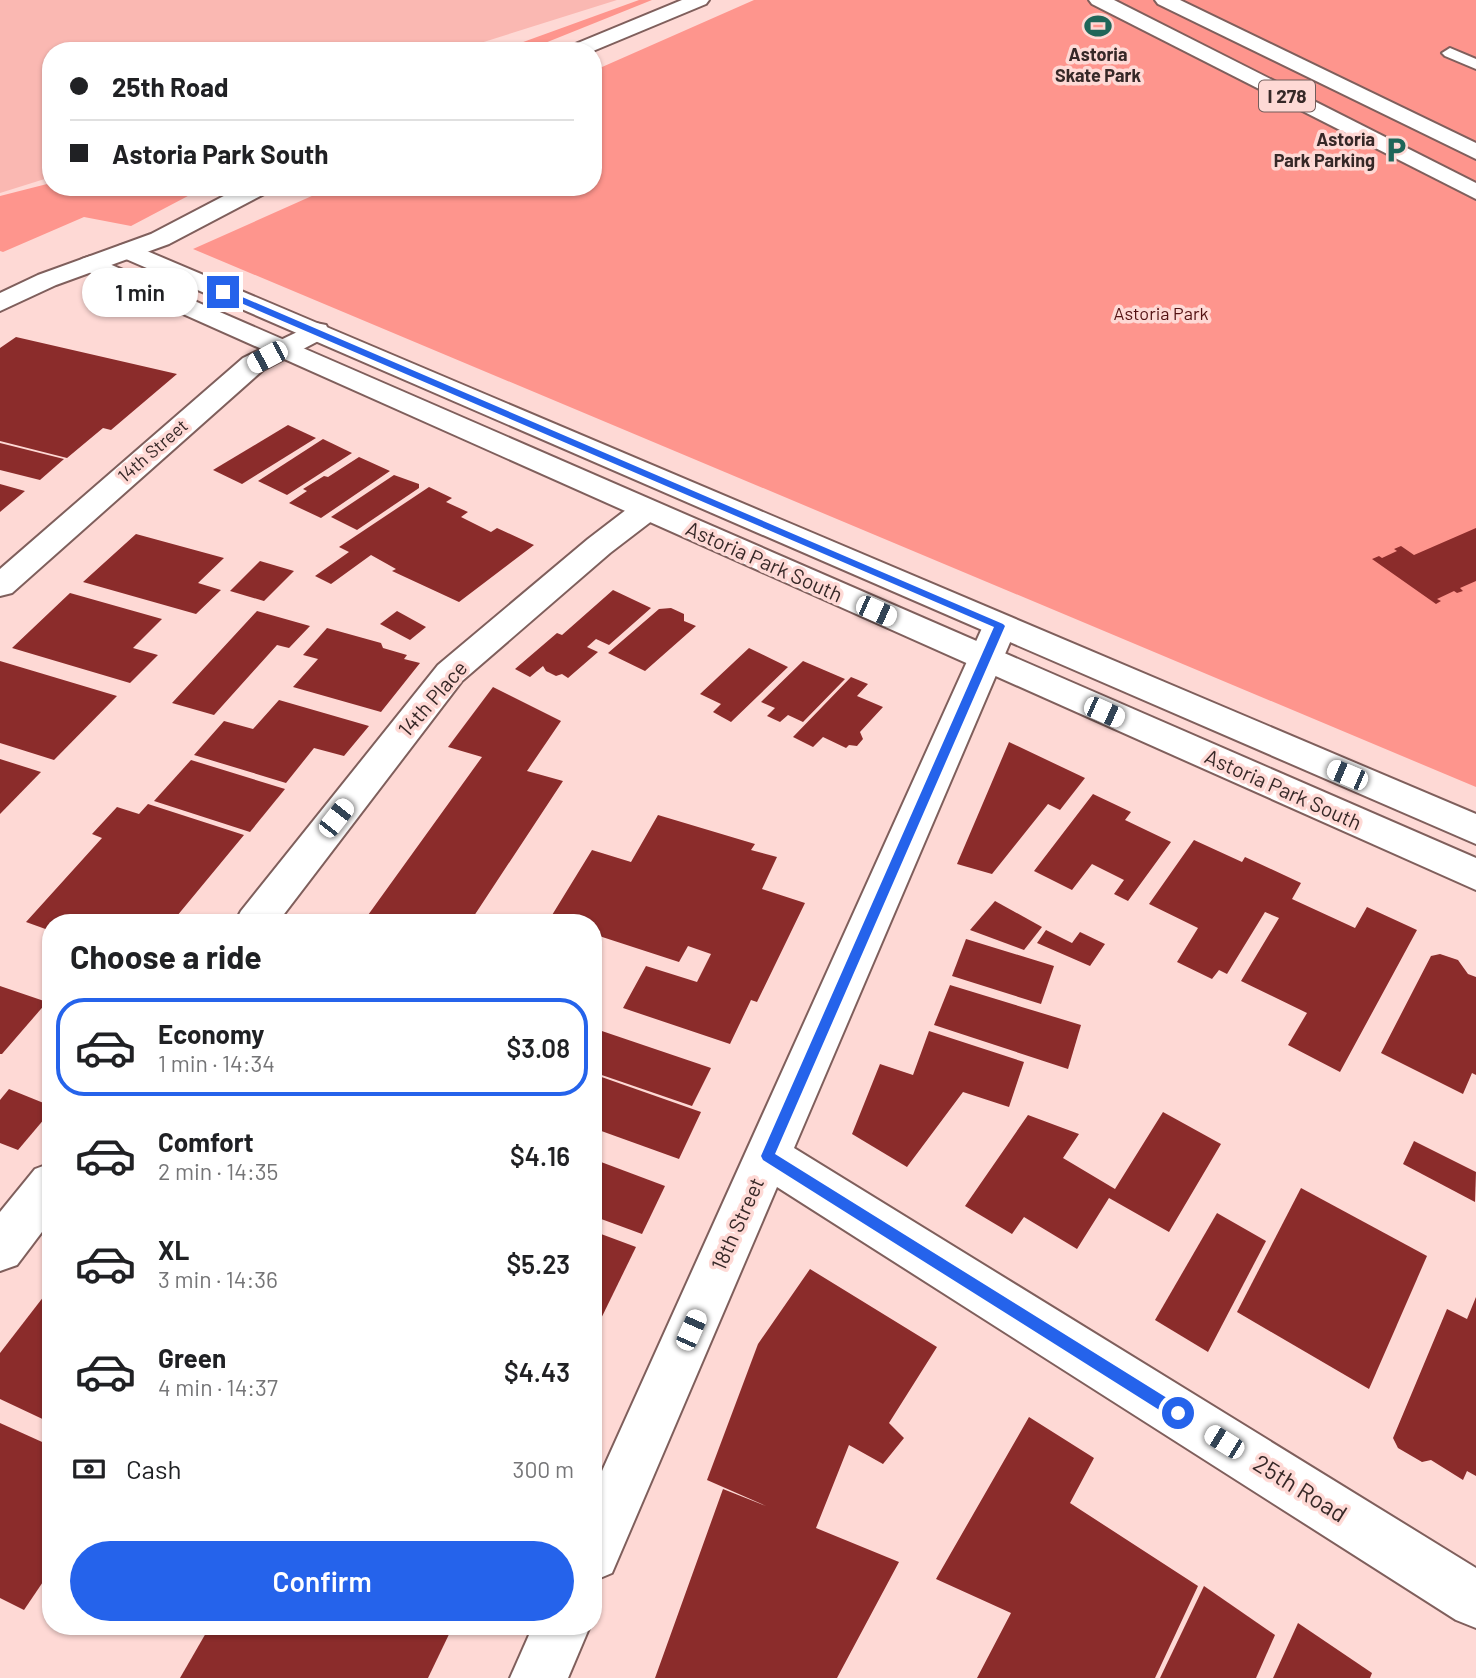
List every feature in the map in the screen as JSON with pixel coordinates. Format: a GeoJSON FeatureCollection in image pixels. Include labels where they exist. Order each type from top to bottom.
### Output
{"type":"FeatureCollection","features":[{"type":"Feature","properties":{"kind":"main road"},"geometry":{"type":"LineString","coordinates":[[597,42],[699,0]]}},
{"type":"Feature","properties":{"kind":"main road","name":"I 278"},"geometry":{"type":"LineString","coordinates":[[1099,0],[1476,192]]}},
{"type":"Feature","properties":{"kind":"main road","name":"I 278"},"geometry":{"type":"LineString","coordinates":[[1165,0],[1476,152]]}},
{"type":"Feature","properties":{"kind":"main road"},"geometry":{"type":"LineString","coordinates":[[0,303],[47,280],[160,239],[243,196]]}},
{"type":"Feature","properties":{"kind":"main road","name":"Astoria Park South"},"geometry":{"type":"LineString","coordinates":[[128,251],[316,331],[992,642],[1476,875]]}},
{"type":"Feature","properties":{"kind":"main road","name":"Astoria Park South"},"geometry":{"type":"LineString","coordinates":[[91,264],[646,510],[1476,830]]}},
{"type":"Feature","properties":{"kind":"main road","name":"14th Street"},"geometry":{"type":"LineString","coordinates":[[0,586],[247,369],[316,331]]}},
{"type":"Feature","properties":{"kind":"main road","name":"14th Place"},"geometry":{"type":"LineString","coordinates":[[261,914],[450,673],[599,546],[646,510]]}},
{"type":"Feature","properties":{"kind":"main road","name":"18th Street"},"geometry":{"type":"LineString","coordinates":[[602,1534],[992,642]]}},
{"type":"Feature","properties":{"kind":"main road","name":"25th Road"},"geometry":{"type":"LineString","coordinates":[[768,1156],[1476,1600]]}},
{"type":"Feature","properties":{"kind":"main road"},"geometry":{"type":"LineString","coordinates":[[0,1249],[42,1195]]}},
{"type":"Feature","properties":{"kind":"main road"},"geometry":{"type":"LineString","coordinates":[[539,1678],[558,1635]]}},
{"type":"Feature","properties":{"kind":"lane"},"geometry":{"type":"LineString","coordinates":[[1450,53],[1476,64]]}},
{"type":"Feature","properties":{"kind":"green space"},"geometry":{"type":"Polygon","coordinates":[[[639,0],[652,0],[547,42],[523,42],[639,0]]]}},
{"type":"Feature","properties":{"kind":"green space","name":"Astoria Park"},"geometry":{"type":"Polygon","coordinates":[[[754,0],[1476,0],[1476,787],[193,249],[312,196],[602,196],[602,67],[754,0]]]}},
{"type":"Feature","properties":{"kind":"green space"},"geometry":{"type":"Polygon","coordinates":[[[42,185],[42,196],[188,196],[131,226],[84,217],[3,252],[0,251],[0,196],[42,185]]]}},
{"type":"Feature","properties":{"kind":"shaded area"},"geometry":{"type":"Polygon","coordinates":[[[0,0],[617,0],[484,42],[42,42],[42,180],[0,193],[0,0]]]}},
{"type":"Feature","properties":{"kind":"building"},"geometry":{"type":"Polygon","coordinates":[[[16,337],[177,374],[111,430],[103,428],[67,458],[0,441],[0,348],[16,337]]]}},
{"type":"Feature","properties":{"kind":"building"},"geometry":{"type":"Polygon","coordinates":[[[288,425],[316,438],[242,484],[213,470],[288,425]]]}},
{"type":"Feature","properties":{"kind":"building"},"geometry":{"type":"Polygon","coordinates":[[[323,439],[352,453],[287,495],[258,481],[323,439]]]}},
{"type":"Feature","properties":{"kind":"building"},"geometry":{"type":"Polygon","coordinates":[[[0,443],[64,459],[40,480],[0,470],[0,443]]]}},
{"type":"Feature","properties":{"kind":"building"},"geometry":{"type":"Polygon","coordinates":[[[359,457],[390,471],[321,518],[289,503],[307,491],[303,489],[359,457]]]}},
{"type":"Feature","properties":{"kind":"building"},"geometry":{"type":"Polygon","coordinates":[[[394,475],[419,484],[419,488],[357,530],[331,517],[394,475]]]}},
{"type":"Feature","properties":{"kind":"building"},"geometry":{"type":"Polygon","coordinates":[[[0,484],[25,491],[0,512],[0,484]]]}},
{"type":"Feature","properties":{"kind":"building"},"geometry":{"type":"Polygon","coordinates":[[[429,487],[452,498],[446,502],[468,512],[461,517],[491,532],[497,528],[534,545],[459,602],[392,571],[396,569],[371,555],[331,584],[315,576],[349,552],[339,547],[429,487]]]}},
{"type":"Feature","properties":{"kind":"building"},"geometry":{"type":"Polygon","coordinates":[[[1476,528],[1476,581],[1460,588],[1463,591],[1454,591],[1437,599],[1441,601],[1436,604],[1372,559],[1379,556],[1382,558],[1401,546],[1414,555],[1476,528]]]}},
{"type":"Feature","properties":{"kind":"building"},"geometry":{"type":"Polygon","coordinates":[[[136,534],[224,558],[198,583],[221,590],[196,614],[83,582],[136,534]]]}},
{"type":"Feature","properties":{"kind":"building"},"geometry":{"type":"Polygon","coordinates":[[[260,561],[294,571],[264,601],[230,591],[260,561]]]}},
{"type":"Feature","properties":{"kind":"building"},"geometry":{"type":"Polygon","coordinates":[[[613,590],[651,608],[609,645],[596,639],[587,647],[598,652],[568,678],[562,674],[556,676],[546,671],[543,666],[530,677],[515,669],[557,633],[562,635],[613,590]]]}},
{"type":"Feature","properties":{"kind":"building"},"geometry":{"type":"Polygon","coordinates":[[[70,593],[162,619],[133,648],[158,655],[130,683],[12,648],[70,593]]]}},
{"type":"Feature","properties":{"kind":"building"},"geometry":{"type":"Polygon","coordinates":[[[671,608],[684,614],[684,621],[696,626],[645,671],[608,653],[659,609],[671,608]]]}},
{"type":"Feature","properties":{"kind":"building"},"geometry":{"type":"Polygon","coordinates":[[[257,611],[310,626],[289,648],[277,645],[214,715],[172,703],[257,611]]]}},
{"type":"Feature","properties":{"kind":"building"},"geometry":{"type":"Polygon","coordinates":[[[397,611],[426,627],[410,640],[380,624],[397,611]]]}},
{"type":"Feature","properties":{"kind":"building"},"geometry":{"type":"Polygon","coordinates":[[[327,628],[381,643],[383,648],[407,655],[404,659],[420,663],[381,712],[293,687],[318,659],[303,655],[327,628]]]}},
{"type":"Feature","properties":{"kind":"building"},"geometry":{"type":"Polygon","coordinates":[[[749,648],[788,667],[731,722],[713,712],[721,704],[700,694],[749,648]]]}},
{"type":"Feature","properties":{"kind":"building"},"geometry":{"type":"Polygon","coordinates":[[[0,661],[117,696],[54,760],[0,743],[0,661]]]}},
{"type":"Feature","properties":{"kind":"building"},"geometry":{"type":"Polygon","coordinates":[[[803,661],[845,679],[803,722],[788,715],[780,722],[767,716],[775,708],[761,702],[803,661]]]}},
{"type":"Feature","properties":{"kind":"building"},"geometry":{"type":"Polygon","coordinates":[[[851,677],[868,684],[857,696],[883,707],[860,732],[863,739],[857,746],[849,745],[846,748],[823,737],[813,747],[793,737],[851,677]]]}},
{"type":"Feature","properties":{"kind":"building"},"geometry":{"type":"Polygon","coordinates":[[[493,687],[561,721],[527,771],[563,781],[475,914],[369,914],[482,757],[448,747],[493,687]]]}},
{"type":"Feature","properties":{"kind":"building"},"geometry":{"type":"Polygon","coordinates":[[[279,700],[369,726],[344,756],[314,748],[286,783],[194,755],[224,721],[253,729],[279,700]]]}},
{"type":"Feature","properties":{"kind":"building"},"geometry":{"type":"Polygon","coordinates":[[[1009,742],[1085,778],[1060,810],[1048,804],[992,874],[957,864],[1009,742]]]}},
{"type":"Feature","properties":{"kind":"building"},"geometry":{"type":"Polygon","coordinates":[[[0,759],[41,772],[0,814],[0,759]]]}},
{"type":"Feature","properties":{"kind":"building"},"geometry":{"type":"Polygon","coordinates":[[[191,760],[285,789],[250,832],[154,801],[191,760]]]}},
{"type":"Feature","properties":{"kind":"building"},"geometry":{"type":"Polygon","coordinates":[[[1093,794],[1131,812],[1125,820],[1171,842],[1128,901],[1114,894],[1124,880],[1092,864],[1072,890],[1034,871],[1093,794]]]}},
{"type":"Feature","properties":{"kind":"building"},"geometry":{"type":"Polygon","coordinates":[[[148,804],[244,835],[179,914],[42,914],[42,928],[26,922],[102,838],[92,834],[117,807],[139,814],[148,804]]]}},
{"type":"Feature","properties":{"kind":"building"},"geometry":{"type":"Polygon","coordinates":[[[658,815],[755,844],[751,850],[777,857],[762,889],[805,903],[757,1002],[751,1000],[730,1044],[623,1008],[646,966],[697,982],[711,954],[688,946],[679,962],[602,937],[602,914],[553,914],[592,850],[631,862],[658,815]]]}},
{"type":"Feature","properties":{"kind":"building"},"geometry":{"type":"Polygon","coordinates":[[[1194,840],[1242,862],[1245,857],[1301,883],[1292,899],[1355,928],[1367,907],[1417,930],[1340,1072],[1288,1045],[1307,1013],[1241,981],[1279,918],[1265,912],[1227,974],[1219,970],[1212,979],[1177,962],[1198,928],[1149,904],[1194,840]]]}},
{"type":"Feature","properties":{"kind":"building"},"geometry":{"type":"Polygon","coordinates":[[[995,901],[1042,927],[1024,950],[970,930],[995,901]]]}},
{"type":"Feature","properties":{"kind":"building"},"geometry":{"type":"Polygon","coordinates":[[[1046,930],[1072,943],[1080,932],[1105,944],[1090,966],[1037,943],[1046,930]]]}},
{"type":"Feature","properties":{"kind":"building"},"geometry":{"type":"Polygon","coordinates":[[[966,939],[1054,966],[1041,1004],[952,976],[966,939]]]}},
{"type":"Feature","properties":{"kind":"building"},"geometry":{"type":"Polygon","coordinates":[[[1440,954],[1458,960],[1468,974],[1476,977],[1476,1075],[1472,1073],[1463,1094],[1381,1053],[1431,956],[1440,954]]]}},
{"type":"Feature","properties":{"kind":"building"},"geometry":{"type":"Polygon","coordinates":[[[950,985],[1081,1025],[1068,1069],[934,1025],[950,985]]]}},
{"type":"Feature","properties":{"kind":"building"},"geometry":{"type":"Polygon","coordinates":[[[0,986],[42,1000],[42,1008],[0,1054],[0,986]]]}},
{"type":"Feature","properties":{"kind":"building"},"geometry":{"type":"Polygon","coordinates":[[[602,1031],[711,1068],[692,1106],[602,1075],[602,1031]]]}},
{"type":"Feature","properties":{"kind":"building"},"geometry":{"type":"Polygon","coordinates":[[[929,1031],[1024,1062],[1009,1107],[963,1092],[907,1167],[852,1134],[880,1064],[913,1075],[929,1031]]]}},
{"type":"Feature","properties":{"kind":"building"},"geometry":{"type":"Polygon","coordinates":[[[602,1077],[701,1112],[679,1159],[602,1131],[602,1077]]]}},
{"type":"Feature","properties":{"kind":"building"},"geometry":{"type":"Polygon","coordinates":[[[9,1089],[42,1102],[42,1122],[18,1150],[0,1143],[0,1100],[9,1089]]]}},
{"type":"Feature","properties":{"kind":"building"},"geometry":{"type":"Polygon","coordinates":[[[1163,1112],[1221,1144],[1169,1232],[1109,1198],[1077,1249],[1024,1217],[1012,1234],[965,1206],[1028,1115],[1079,1134],[1063,1158],[1115,1189],[1163,1112]]]}},
{"type":"Feature","properties":{"kind":"building"},"geometry":{"type":"Polygon","coordinates":[[[1414,1141],[1476,1172],[1475,1202],[1403,1164],[1414,1141]]]}},
{"type":"Feature","properties":{"kind":"building"},"geometry":{"type":"Polygon","coordinates":[[[602,1162],[665,1186],[642,1234],[602,1219],[602,1162]]]}},
{"type":"Feature","properties":{"kind":"building"},"geometry":{"type":"Polygon","coordinates":[[[1301,1188],[1427,1256],[1369,1389],[1237,1312],[1301,1188]]]}},
{"type":"Feature","properties":{"kind":"building"},"geometry":{"type":"Polygon","coordinates":[[[1217,1213],[1266,1241],[1208,1352],[1155,1320],[1217,1213]]]}},
{"type":"Feature","properties":{"kind":"building"},"geometry":{"type":"Polygon","coordinates":[[[602,1234],[636,1247],[602,1317],[602,1234]]]}},
{"type":"Feature","properties":{"kind":"building"},"geometry":{"type":"Polygon","coordinates":[[[810,1269],[937,1347],[889,1423],[904,1438],[883,1464],[849,1445],[816,1528],[899,1562],[837,1678],[655,1678],[723,1489],[766,1506],[707,1480],[758,1344],[810,1269]]]}},
{"type":"Feature","properties":{"kind":"building"},"geometry":{"type":"Polygon","coordinates":[[[1476,1297],[1476,1476],[1467,1471],[1463,1480],[1431,1460],[1422,1462],[1398,1448],[1393,1438],[1447,1309],[1467,1319],[1476,1297]]]}},
{"type":"Feature","properties":{"kind":"building"},"geometry":{"type":"Polygon","coordinates":[[[42,1299],[42,1419],[0,1399],[0,1353],[42,1299]]]}},
{"type":"Feature","properties":{"kind":"building"},"geometry":{"type":"Polygon","coordinates":[[[1029,1417],[1094,1458],[1070,1503],[1198,1586],[1155,1678],[977,1678],[1011,1613],[936,1579],[1029,1417]]]}},
{"type":"Feature","properties":{"kind":"building"},"geometry":{"type":"Polygon","coordinates":[[[0,1423],[42,1442],[42,1583],[24,1610],[0,1598],[0,1423]]]}},
{"type":"Feature","properties":{"kind":"building"},"geometry":{"type":"Polygon","coordinates":[[[1204,1586],[1275,1635],[1256,1678],[1160,1678],[1204,1586]]]}},
{"type":"Feature","properties":{"kind":"building"},"geometry":{"type":"Polygon","coordinates":[[[1298,1623],[1372,1673],[1370,1678],[1273,1678],[1298,1623]]]}},
{"type":"Feature","properties":{"kind":"building"},"geometry":{"type":"Polygon","coordinates":[[[205,1635],[449,1635],[428,1678],[180,1678],[205,1635]]]}},
{"type":"Feature","properties":{"kind":"place","name":"Astoria Skate Park"},"geometry":{"type":"Point","coordinates":[1098,26]}},
{"type":"Feature","properties":{"kind":"place","name":"Astoria Park Parking"},"geometry":{"type":"Point","coordinates":[1396,150]}},
{"type":"Feature","properties":{"kind":"route"},"geometry":{"type":"LineString","coordinates":[[223,292],[1000,626],[768,1156],[1178,1413]]}}]}
